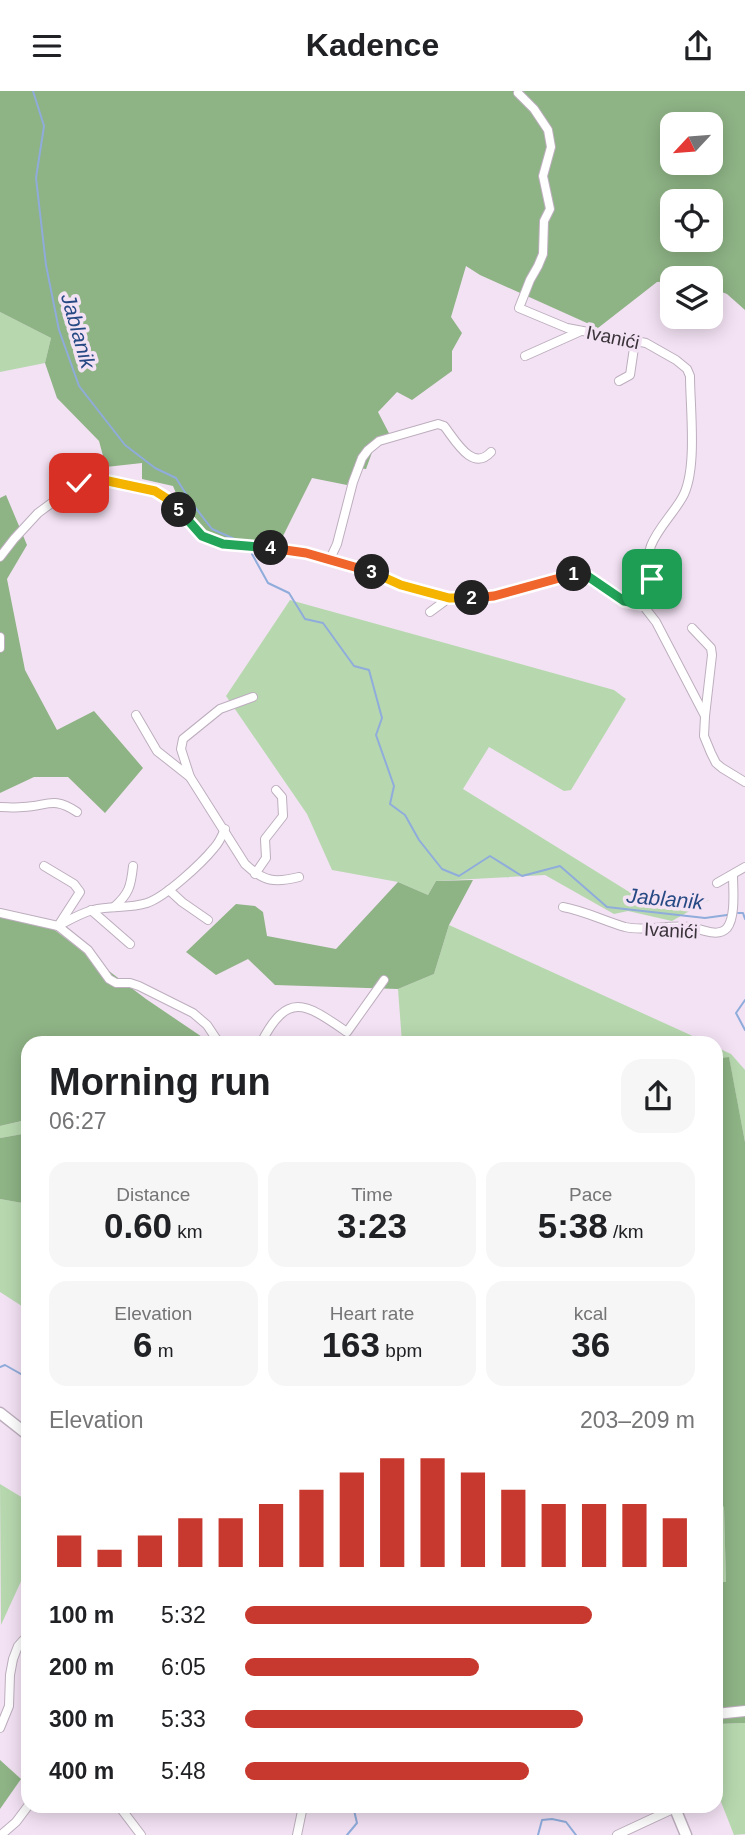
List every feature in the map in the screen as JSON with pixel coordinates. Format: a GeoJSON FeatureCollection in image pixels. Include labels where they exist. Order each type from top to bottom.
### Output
{"type":"FeatureCollection","features":[{"type":"Feature","properties":{"kind":"main road"},"geometry":{"type":"LineString","coordinates":[[0,1413],[21,1430]]}},
{"type":"Feature","properties":{"kind":"main road"},"geometry":{"type":"LineString","coordinates":[[677,1813],[686,1835]]}},
{"type":"Feature","properties":{"kind":"street","name":"Ivanići"},"geometry":{"type":"LineString","coordinates":[[518,93],[534,109],[548,130],[551,147],[543,176],[550,209],[544,221],[543,254],[519,308],[581,331],[646,343],[676,360],[687,369],[690,376],[689,481],[682,499],[657,534],[650,549],[648,569],[652,579],[642,604]]}},
{"type":"Feature","properties":{"kind":"street"},"geometry":{"type":"LineString","coordinates":[[525,356],[581,331]]}},
{"type":"Feature","properties":{"kind":"street"},"geometry":{"type":"LineString","coordinates":[[619,381],[630,375],[635,341]]}},
{"type":"Feature","properties":{"kind":"street"},"geometry":{"type":"LineString","coordinates":[[330,559],[337,544],[362,458],[379,442],[438,424],[444,426],[460,449],[468,454],[481,458],[491,452]]}},
{"type":"Feature","properties":{"kind":"street"},"geometry":{"type":"LineString","coordinates":[[0,557],[38,513],[79,483],[94,478],[155,491],[175,506],[202,536],[223,544],[283,548],[330,559],[372,572],[401,585],[449,598],[494,596],[575,573],[586,575],[624,601],[642,604],[656,622],[705,716]]}},
{"type":"Feature","properties":{"kind":"street"},"geometry":{"type":"LineString","coordinates":[[430,612],[449,598]]}},
{"type":"Feature","properties":{"kind":"street"},"geometry":{"type":"LineString","coordinates":[[692,628],[711,648],[712,655],[705,742],[716,763],[745,782]]}},
{"type":"Feature","properties":{"kind":"street"},"geometry":{"type":"LineString","coordinates":[[0,637],[0,647]]}},
{"type":"Feature","properties":{"kind":"street"},"geometry":{"type":"LineString","coordinates":[[253,697],[220,709],[183,739],[181,749],[190,777],[245,864],[255,874],[278,882],[299,877]]}},
{"type":"Feature","properties":{"kind":"street"},"geometry":{"type":"LineString","coordinates":[[136,715],[157,751],[190,777]]}},
{"type":"Feature","properties":{"kind":"street"},"geometry":{"type":"LineString","coordinates":[[255,874],[266,858],[265,839],[283,817],[282,797],[276,790]]}},
{"type":"Feature","properties":{"kind":"street"},"geometry":{"type":"LineString","coordinates":[[0,807],[54,802],[66,804],[77,811]]}},
{"type":"Feature","properties":{"kind":"street"},"geometry":{"type":"LineString","coordinates":[[58,926],[91,910],[129,908],[150,902],[169,890],[217,846],[225,829]]}},
{"type":"Feature","properties":{"kind":"street"},"geometry":{"type":"LineString","coordinates":[[44,866],[74,884],[80,892],[58,926]]}},
{"type":"Feature","properties":{"kind":"street"},"geometry":{"type":"LineString","coordinates":[[114,907],[129,891],[133,866]]}},
{"type":"Feature","properties":{"kind":"street"},"geometry":{"type":"LineString","coordinates":[[717,883],[745,867]]}},
{"type":"Feature","properties":{"kind":"street","name":"Ivanići"},"geometry":{"type":"LineString","coordinates":[[563,907],[581,910],[628,928],[690,927],[718,932],[728,927],[732,917],[733,874]]}},
{"type":"Feature","properties":{"kind":"street"},"geometry":{"type":"LineString","coordinates":[[169,890],[208,920]]}},
{"type":"Feature","properties":{"kind":"street"},"geometry":{"type":"LineString","coordinates":[[91,910],[130,944]]}},
{"type":"Feature","properties":{"kind":"street"},"geometry":{"type":"LineString","coordinates":[[0,913],[58,926],[88,950],[109,979],[116,983],[139,986],[193,1013],[207,1024],[215,1036]]}},
{"type":"Feature","properties":{"kind":"street"},"geometry":{"type":"LineString","coordinates":[[265,1036],[270,1026],[290,1007],[317,1011],[347,1032],[384,980]]}},
{"type":"Feature","properties":{"kind":"street"},"geometry":{"type":"LineString","coordinates":[[0,1728],[9,1706],[13,1660],[21,1643]]}},
{"type":"Feature","properties":{"kind":"street"},"geometry":{"type":"LineString","coordinates":[[723,1713],[745,1711]]}},
{"type":"Feature","properties":{"kind":"street"},"geometry":{"type":"LineString","coordinates":[[1,1835],[23,1813]]}},
{"type":"Feature","properties":{"kind":"street"},"geometry":{"type":"LineString","coordinates":[[124,1813],[141,1835]]}},
{"type":"Feature","properties":{"kind":"street"},"geometry":{"type":"LineString","coordinates":[[296,1835],[302,1813]]}},
{"type":"Feature","properties":{"kind":"street"},"geometry":{"type":"LineString","coordinates":[[617,1835],[662,1813]]}},
{"type":"Feature","properties":{"kind":"green space"},"geometry":{"type":"Polygon","coordinates":[[[0,91],[745,91],[745,310],[723,292],[723,266],[660,266],[660,282],[598,328],[480,275],[466,266],[451,317],[462,333],[452,351],[452,371],[412,400],[397,392],[378,412],[392,439],[374,447],[366,469],[355,468],[347,485],[312,478],[279,544],[238,545],[202,536],[183,510],[173,486],[142,479],[142,463],[106,467],[99,441],[57,398],[45,363],[51,338],[0,312],[0,91]]]}},
{"type":"Feature","properties":{"kind":"green space"},"geometry":{"type":"Polygon","coordinates":[[[0,312],[51,338],[45,363],[0,372],[0,312]]]}},
{"type":"Feature","properties":{"kind":"green space"},"geometry":{"type":"Polygon","coordinates":[[[6,495],[27,545],[7,579],[25,670],[57,730],[94,711],[143,768],[105,813],[68,777],[34,777],[0,793],[0,498],[6,495]]]}},
{"type":"Feature","properties":{"kind":"green space"},"geometry":{"type":"Polygon","coordinates":[[[290,600],[614,690],[626,699],[571,790],[564,791],[489,747],[463,789],[639,898],[709,900],[672,921],[628,911],[614,914],[545,875],[436,881],[428,895],[398,882],[332,870],[307,814],[226,696],[290,600]]]}},
{"type":"Feature","properties":{"kind":"green space"},"geometry":{"type":"Polygon","coordinates":[[[473,880],[449,925],[434,974],[398,989],[275,985],[248,959],[216,975],[186,952],[236,904],[255,906],[263,912],[267,936],[336,949],[398,882],[428,895],[436,881],[473,880]]]}},
{"type":"Feature","properties":{"kind":"green space"},"geometry":{"type":"Polygon","coordinates":[[[0,916],[52,928],[146,999],[201,1036],[21,1036],[21,1121],[0,1126],[0,916]]]}},
{"type":"Feature","properties":{"kind":"green space"},"geometry":{"type":"Polygon","coordinates":[[[449,925],[693,1036],[401,1036],[398,989],[434,974],[449,925]]]}},
{"type":"Feature","properties":{"kind":"green space"},"geometry":{"type":"Polygon","coordinates":[[[723,1050],[731,1054],[745,1070],[745,1142],[729,1058],[723,1058],[723,1050]]]}},
{"type":"Feature","properties":{"kind":"green space"},"geometry":{"type":"Polygon","coordinates":[[[729,1057],[745,1142],[745,1723],[723,1724],[723,1582],[726,1582],[723,1506],[723,1058],[729,1057]]]}},
{"type":"Feature","properties":{"kind":"green space"},"geometry":{"type":"Polygon","coordinates":[[[21,1121],[21,1134],[0,1138],[0,1126],[21,1121]]]}},
{"type":"Feature","properties":{"kind":"green space"},"geometry":{"type":"Polygon","coordinates":[[[21,1134],[21,1203],[0,1199],[0,1138],[21,1134]]]}},
{"type":"Feature","properties":{"kind":"green space"},"geometry":{"type":"Polygon","coordinates":[[[0,1199],[21,1203],[21,1306],[0,1292],[0,1199]]]}},
{"type":"Feature","properties":{"kind":"green space"},"geometry":{"type":"Polygon","coordinates":[[[0,1484],[21,1497],[21,1581],[1,1625],[0,1484]]]}},
{"type":"Feature","properties":{"kind":"green space"},"geometry":{"type":"Polygon","coordinates":[[[723,1505],[724,1506],[726,1582],[723,1582],[723,1505]]]}},
{"type":"Feature","properties":{"kind":"green space"},"geometry":{"type":"Polygon","coordinates":[[[745,1723],[745,1834],[734,1835],[723,1807],[723,1724],[745,1723]]]}},
{"type":"Feature","properties":{"kind":"green space"},"geometry":{"type":"Polygon","coordinates":[[[0,1760],[21,1779],[0,1809],[0,1760]]]}},
{"type":"Feature","properties":{"kind":"waterway","name":"Jablanik"},"geometry":{"type":"LineString","coordinates":[[33,91],[44,126],[36,178],[46,265],[59,330],[79,386],[125,445],[155,468],[176,478],[212,529],[239,541]]}},
{"type":"Feature","properties":{"kind":"waterway","name":"Jablanik"},"geometry":{"type":"LineString","coordinates":[[252,554],[268,583],[289,593],[305,619],[323,623],[354,666],[369,670],[382,718],[376,735],[394,786],[390,804],[405,815],[419,840],[442,869],[459,876],[490,856],[522,876],[560,866],[607,907],[705,918],[727,915]]}},
{"type":"Feature","properties":{"kind":"waterway","name":"Jablanik"},"geometry":{"type":"LineString","coordinates":[[738,913],[743,913],[745,919]]}},
{"type":"Feature","properties":{"kind":"waterway","name":"Jablanik"},"geometry":{"type":"LineString","coordinates":[[745,1000],[736,1013],[745,1030]]}},
{"type":"Feature","properties":{"kind":"waterway"},"geometry":{"type":"LineString","coordinates":[[0,1367],[5,1365],[21,1374]]}},
{"type":"Feature","properties":{"kind":"waterway"},"geometry":{"type":"LineString","coordinates":[[347,1835],[357,1823],[355,1813]]}},
{"type":"Feature","properties":{"kind":"waterway"},"geometry":{"type":"LineString","coordinates":[[538,1835],[542,1820],[552,1819],[566,1822],[576,1835]]}},
{"type":"Feature","properties":{"kind":"route"},"geometry":{"type":"LineString","coordinates":[[79,483],[94,478],[155,491],[175,506],[202,536],[223,544],[283,548],[306,553],[449,598],[494,596],[575,573],[586,575],[619,599],[642,604],[652,579]]}}]}
